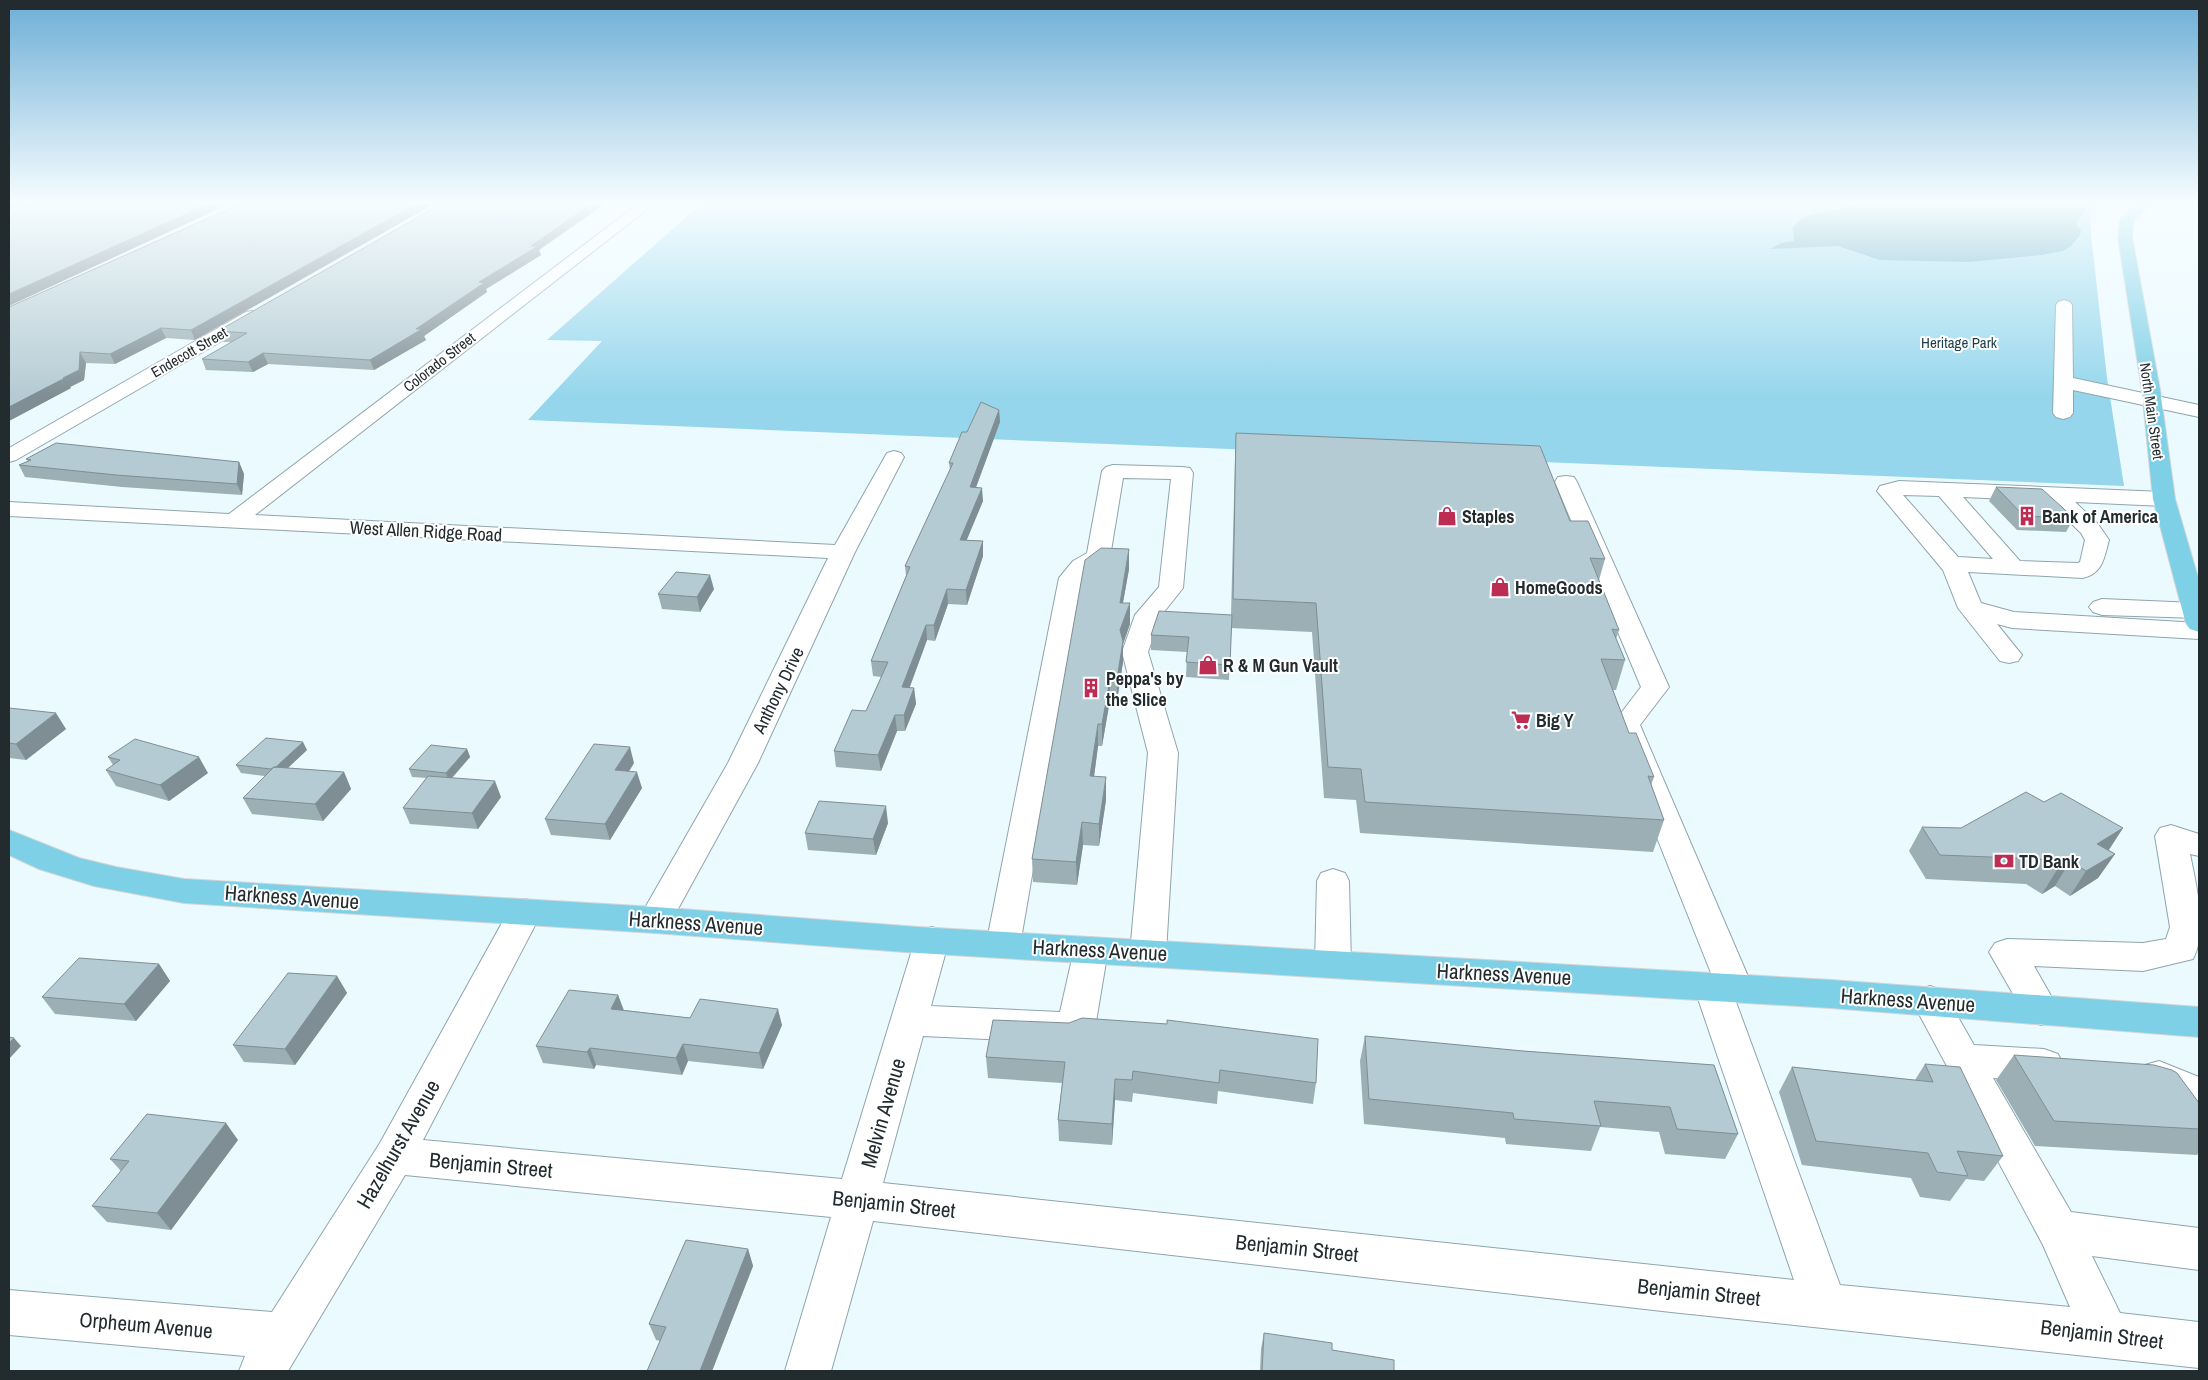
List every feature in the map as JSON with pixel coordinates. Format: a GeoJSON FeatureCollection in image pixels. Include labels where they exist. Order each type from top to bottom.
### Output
{"type":"FeatureCollection","features":[{"type":"Feature","properties":{"kind":"main road","name":"North Main Street"},"geometry":{"type":"LineString","coordinates":[[2130,268],[2151,395],[2164,499],[2198,622]]}},
{"type":"Feature","properties":{"kind":"main road","name":"Harkness Avenue"},"geometry":{"type":"LineString","coordinates":[[9,841],[70,869],[107,879],[184,891],[655,920],[1003,945],[1723,987],[2199,1022]]}},
{"type":"Feature","properties":{"kind":"street","name":"Colorado Street"},"geometry":{"type":"LineString","coordinates":[[233,521],[562,268]]}},
{"type":"Feature","properties":{"kind":"street"},"geometry":{"type":"LineString","coordinates":[[2063,413],[2064,305]]}},
{"type":"Feature","properties":{"kind":"street","name":"Endecott Street"},"geometry":{"type":"LineString","coordinates":[[9,456],[270,306]]}},
{"type":"Feature","properties":{"kind":"street"},"geometry":{"type":"LineString","coordinates":[[2063,377],[2151,395],[2199,402]]}},
{"type":"Feature","properties":{"kind":"street"},"geometry":{"type":"LineString","coordinates":[[2151,395],[2199,411]]}},
{"type":"Feature","properties":{"kind":"street","name":"Anthony Drive"},"geometry":{"type":"LineString","coordinates":[[655,920],[743,763],[843,552],[894,457]]}},
{"type":"Feature","properties":{"kind":"street"},"geometry":{"type":"LineString","coordinates":[[1003,945],[1071,578],[1081,566],[1098,557],[1113,471],[1182,473],[1171,588],[1148,615],[1135,652],[1164,752],[1148,953]]}},
{"type":"Feature","properties":{"kind":"street"},"geometry":{"type":"LineString","coordinates":[[1566,482],[1655,687],[1626,724],[1723,987],[1826,1305]]}},
{"type":"Feature","properties":{"kind":"street"},"geometry":{"type":"LineString","coordinates":[[2009,655],[1971,608],[1950,564],[1888,491],[1899,488],[2164,499]]}},
{"type":"Feature","properties":{"kind":"street"},"geometry":{"type":"LineString","coordinates":[[1945,490],[2014,568]]}},
{"type":"Feature","properties":{"kind":"street"},"geometry":{"type":"LineString","coordinates":[[1950,564],[2083,571],[2092,565],[2097,540],[2090,529],[2055,495]]}},
{"type":"Feature","properties":{"kind":"street","name":"West Allen Ridge Road"},"geometry":{"type":"LineString","coordinates":[[9,509],[843,552]]}},
{"type":"Feature","properties":{"kind":"street"},"geometry":{"type":"LineString","coordinates":[[1971,608],[2012,620],[2198,622]]}},
{"type":"Feature","properties":{"kind":"street"},"geometry":{"type":"LineString","coordinates":[[2041,1010],[2006,952],[2143,957],[2181,950],[2187,927],[2171,836],[2199,845]]}},
{"type":"Feature","properties":{"kind":"street"},"geometry":{"type":"LineString","coordinates":[[1333,881],[1333,964]]}},
{"type":"Feature","properties":{"kind":"street","name":"Hazelhurst Avenue"},"geometry":{"type":"LineString","coordinates":[[272,1354],[394,1156],[525,912]]}},
{"type":"Feature","properties":{"kind":"street","name":"Melvin Avenue"},"geometry":{"type":"LineString","coordinates":[[808,1371],[932,940]]}},
{"type":"Feature","properties":{"kind":"street"},"geometry":{"type":"LineString","coordinates":[[909,1020],[1070,1028],[1077,1022],[1092,950]]}},
{"type":"Feature","properties":{"kind":"street"},"geometry":{"type":"LineString","coordinates":[[1930,1001],[2058,1231],[2106,1334]]}},
{"type":"Feature","properties":{"kind":"street"},"geometry":{"type":"LineString","coordinates":[[1963,1060],[2079,1067]]}},
{"type":"Feature","properties":{"kind":"street"},"geometry":{"type":"LineString","coordinates":[[2127,1070],[2158,1076],[2188,1090],[2199,1099]]}},
{"type":"Feature","properties":{"kind":"street","name":"Benjamin Street"},"geometry":{"type":"LineString","coordinates":[[394,1156],[858,1200],[2199,1345]]}},
{"type":"Feature","properties":{"kind":"street"},"geometry":{"type":"LineString","coordinates":[[2058,1231],[2199,1249]]}},
{"type":"Feature","properties":{"kind":"street","name":"Orpheum Avenue"},"geometry":{"type":"LineString","coordinates":[[9,1313],[272,1354]]}},
{"type":"Feature","properties":{"kind":"green space","name":"Heritage Park"},"geometry":{"type":"Polygon","coordinates":[[[628,268],[2095,268],[2107,378],[2124,486],[528,420],[602,341],[547,340],[628,268]]]}},
{"type":"Feature","properties":{"kind":"building"},"geometry":{"type":"Polygon","coordinates":[[[9,268],[66,268],[9,294],[9,268]]]}},
{"type":"Feature","properties":{"kind":"building"},"geometry":{"type":"Polygon","coordinates":[[[96,268],[301,268],[191,330],[161,328],[110,354],[80,352],[79,370],[9,407],[9,307],[96,268]]]}},
{"type":"Feature","properties":{"kind":"building"},"geometry":{"type":"Polygon","coordinates":[[[328,268],[501,268],[479,282],[484,283],[416,329],[422,329],[370,360],[263,353],[248,362],[202,359],[247,333],[218,331],[328,268]]]}},
{"type":"Feature","properties":{"kind":"building"},"geometry":{"type":"Polygon","coordinates":[[[981,402],[999,410],[970,487],[982,488],[960,540],[983,541],[966,590],[947,589],[934,625],[926,625],[902,687],[914,688],[904,715],[895,715],[878,755],[834,751],[852,710],[866,711],[888,662],[871,661],[910,567],[905,566],[953,463],[949,463],[962,432],[967,432],[981,402]]]}},
{"type":"Feature","properties":{"kind":"building"},"geometry":{"type":"Polygon","coordinates":[[[1236,433],[1540,446],[1570,521],[1588,521],[1605,559],[1590,558],[1619,630],[1612,629],[1625,660],[1601,659],[1629,733],[1636,733],[1654,777],[1648,776],[1664,820],[1365,802],[1361,769],[1328,767],[1316,603],[1233,599],[1236,433]]]}},
{"type":"Feature","properties":{"kind":"building"},"geometry":{"type":"Polygon","coordinates":[[[56,443],[239,462],[237,484],[116,475],[19,465],[31,460],[26,459],[56,443]]]}},
{"type":"Feature","properties":{"kind":"building"},"geometry":{"type":"Polygon","coordinates":[[[1996,487],[2042,489],[2074,518],[2024,516],[1996,487]]]}},
{"type":"Feature","properties":{"kind":"building"},"geometry":{"type":"Polygon","coordinates":[[[1101,548],[1129,549],[1120,603],[1130,603],[1120,630],[1123,641],[1117,679],[1110,679],[1102,724],[1098,724],[1090,776],[1106,777],[1099,824],[1082,822],[1076,862],[1032,859],[1085,560],[1101,548]]]}},
{"type":"Feature","properties":{"kind":"building"},"geometry":{"type":"Polygon","coordinates":[[[676,572],[710,575],[697,597],[658,594],[676,572]]]}},
{"type":"Feature","properties":{"kind":"building"},"geometry":{"type":"Polygon","coordinates":[[[1159,611],[1232,615],[1230,665],[1186,662],[1189,637],[1151,635],[1159,611]]]}},
{"type":"Feature","properties":{"kind":"building"},"geometry":{"type":"Polygon","coordinates":[[[9,708],[56,713],[16,744],[9,743],[9,708]]]}},
{"type":"Feature","properties":{"kind":"building"},"geometry":{"type":"Polygon","coordinates":[[[266,738],[303,742],[276,767],[271,769],[236,765],[266,738]]]}},
{"type":"Feature","properties":{"kind":"building"},"geometry":{"type":"Polygon","coordinates":[[[135,739],[199,757],[160,785],[106,770],[120,760],[108,757],[135,739]]]}},
{"type":"Feature","properties":{"kind":"building"},"geometry":{"type":"Polygon","coordinates":[[[594,744],[630,747],[615,770],[637,772],[605,824],[545,819],[594,744]]]}},
{"type":"Feature","properties":{"kind":"building"},"geometry":{"type":"Polygon","coordinates":[[[431,745],[467,749],[446,773],[409,769],[431,745]]]}},
{"type":"Feature","properties":{"kind":"building"},"geometry":{"type":"Polygon","coordinates":[[[274,767],[344,772],[315,804],[243,798],[274,767]]]}},
{"type":"Feature","properties":{"kind":"building"},"geometry":{"type":"Polygon","coordinates":[[[428,776],[495,781],[472,813],[403,808],[428,776]]]}},
{"type":"Feature","properties":{"kind":"building"},"geometry":{"type":"Polygon","coordinates":[[[2026,792],[2044,802],[2061,793],[2123,828],[2097,844],[2115,854],[2086,871],[2070,861],[2057,870],[2041,859],[1940,855],[1922,827],[1961,828],[2026,792]]]}},
{"type":"Feature","properties":{"kind":"building"},"geometry":{"type":"Polygon","coordinates":[[[819,801],[886,806],[873,839],[805,833],[819,801]]]}},
{"type":"Feature","properties":{"kind":"building"},"geometry":{"type":"Polygon","coordinates":[[[79,958],[159,964],[124,1004],[42,997],[79,958]]]}},
{"type":"Feature","properties":{"kind":"building"},"geometry":{"type":"Polygon","coordinates":[[[288,973],[337,976],[285,1049],[233,1045],[288,973]]]}},
{"type":"Feature","properties":{"kind":"building"},"geometry":{"type":"Polygon","coordinates":[[[569,990],[618,995],[611,1009],[690,1018],[700,999],[778,1009],[759,1053],[683,1044],[676,1058],[590,1048],[587,1052],[536,1046],[569,990]]]}},
{"type":"Feature","properties":{"kind":"building"},"geometry":{"type":"Polygon","coordinates":[[[1082,1018],[1167,1024],[1167,1020],[1318,1039],[1316,1083],[1220,1070],[1219,1083],[1133,1071],[1132,1080],[1115,1079],[1112,1124],[1058,1120],[1065,1062],[986,1057],[993,1020],[1069,1023],[1082,1018]]]}},
{"type":"Feature","properties":{"kind":"building"},"geometry":{"type":"Polygon","coordinates":[[[1365,1036],[1523,1051],[1714,1065],[1738,1134],[1677,1129],[1670,1107],[1594,1101],[1601,1126],[1514,1119],[1513,1113],[1369,1099],[1365,1036]]]}},
{"type":"Feature","properties":{"kind":"building"},"geometry":{"type":"Polygon","coordinates":[[[2014,1055],[2154,1065],[2172,1070],[2177,1073],[2199,1103],[2199,1129],[2054,1121],[2014,1055]]]}},
{"type":"Feature","properties":{"kind":"building"},"geometry":{"type":"Polygon","coordinates":[[[1925,1064],[1960,1067],[2003,1156],[1957,1151],[1968,1176],[1937,1172],[1928,1153],[1816,1141],[1792,1067],[1933,1082],[1925,1064]]]}},
{"type":"Feature","properties":{"kind":"building"},"geometry":{"type":"Polygon","coordinates":[[[147,1114],[226,1123],[157,1213],[92,1206],[129,1161],[110,1159],[147,1114]]]}},
{"type":"Feature","properties":{"kind":"building"},"geometry":{"type":"Polygon","coordinates":[[[686,1240],[748,1249],[700,1371],[647,1371],[666,1327],[649,1324],[686,1240]]]}},
{"type":"Feature","properties":{"kind":"building"},"geometry":{"type":"Polygon","coordinates":[[[1264,1333],[1332,1343],[1332,1350],[1394,1360],[1394,1371],[1262,1371],[1264,1333]]]}},
{"type":"Feature","properties":{"kind":"place","name":"Staples"},"geometry":{"type":"Point","coordinates":[1447,516]}},
{"type":"Feature","properties":{"kind":"place","name":"Bank of America"},"geometry":{"type":"Point","coordinates":[2027,516]}},
{"type":"Feature","properties":{"kind":"place","name":"HomeGoods"},"geometry":{"type":"Point","coordinates":[1500,587]}},
{"type":"Feature","properties":{"kind":"place","name":"R & M Gun Vault"},"geometry":{"type":"Point","coordinates":[1208,665]}},
{"type":"Feature","properties":{"kind":"place","name":"Peppa's by the Slice"},"geometry":{"type":"Point","coordinates":[1091,688]}},
{"type":"Feature","properties":{"kind":"place","name":"Big Y"},"geometry":{"type":"Point","coordinates":[1521,720]}},
{"type":"Feature","properties":{"kind":"place","name":"TD Bank"},"geometry":{"type":"Point","coordinates":[2004,861]}}]}
